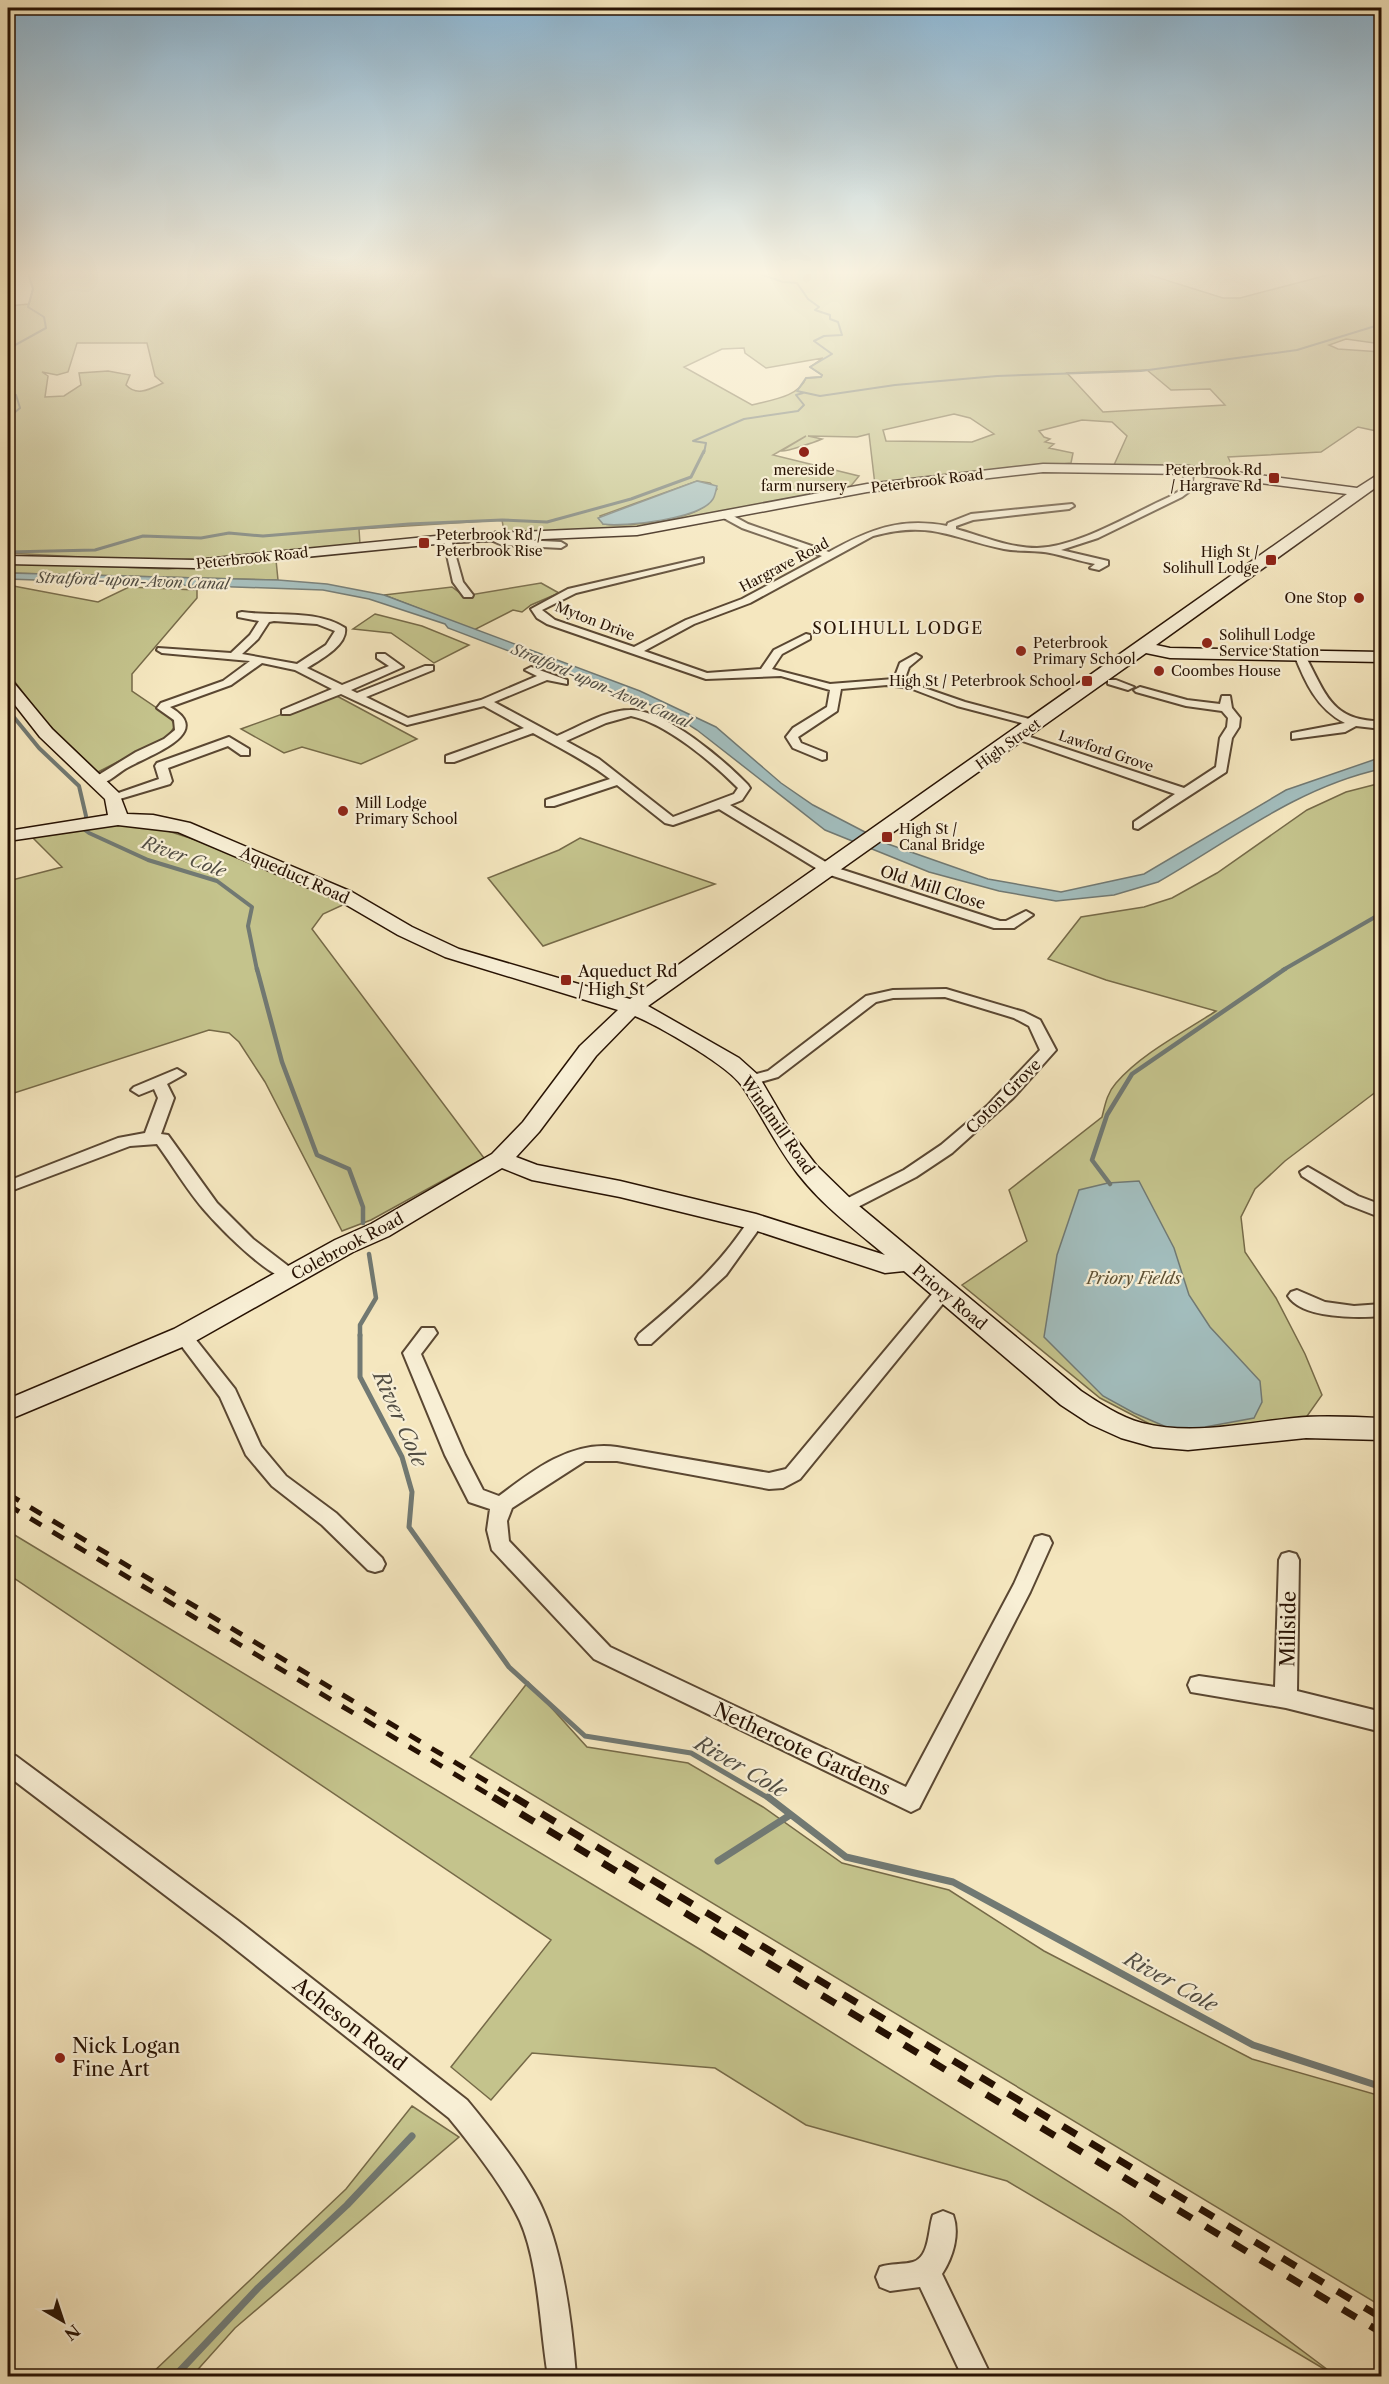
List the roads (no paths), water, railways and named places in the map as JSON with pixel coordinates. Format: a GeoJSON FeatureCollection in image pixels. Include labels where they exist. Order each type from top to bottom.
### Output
{"type":"FeatureCollection","features":[{"type":"Feature","properties":{"kind":"street","name":"Peterbrook Road"},"geometry":{"type":"LineString","coordinates":[[8,560],[195,564],[446,538],[592,535],[638,531],[867,488],[1018,470],[1074,466],[1189,470],[1360,492]]}},
{"type":"Feature","properties":{"kind":"street","name":"Hargrave Road"},"geometry":{"type":"LineString","coordinates":[[1051,550],[1114,528],[1174,499],[1185,491],[1189,470]]}},
{"type":"Feature","properties":{"kind":"street","name":"High Street"},"geometry":{"type":"LineString","coordinates":[[632,1008],[1382,476]]}},
{"type":"Feature","properties":{"kind":"street"},"geometry":{"type":"LineString","coordinates":[[952,528],[951,525],[971,517],[1069,506]]}},
{"type":"Feature","properties":{"kind":"street"},"geometry":{"type":"LineString","coordinates":[[723,514],[745,526],[831,555]]}},
{"type":"Feature","properties":{"kind":"street","name":"Hargrave Road"},"geometry":{"type":"LineString","coordinates":[[633,652],[690,622],[746,600],[870,534],[890,527],[923,524],[952,528],[1011,547],[1051,550],[1104,563],[1095,568]]}},
{"type":"Feature","properties":{"kind":"street"},"geometry":{"type":"LineString","coordinates":[[446,538],[458,582],[468,595]]}},
{"type":"Feature","properties":{"kind":"street","name":"Peterbrook Road"},"geometry":{"type":"LineString","coordinates":[[481,543],[497,538],[561,545]]}},
{"type":"Feature","properties":{"kind":"street","name":"Myton Drive"},"geometry":{"type":"LineString","coordinates":[[699,560],[682,561],[572,591],[536,609],[541,616],[551,622],[706,676],[765,672],[782,673],[804,681],[836,686],[898,683],[912,685],[961,704],[1033,723]]}},
{"type":"Feature","properties":{"kind":"street"},"geometry":{"type":"LineString","coordinates":[[242,615],[266,619],[283,617],[326,622],[341,630],[340,635],[323,652],[299,668]]}},
{"type":"Feature","properties":{"kind":"street"},"geometry":{"type":"LineString","coordinates":[[233,657],[254,637],[266,619]]}},
{"type":"Feature","properties":{"kind":"street"},"geometry":{"type":"LineString","coordinates":[[781,637],[795,643]]}},
{"type":"Feature","properties":{"kind":"street"},"geometry":{"type":"LineString","coordinates":[[765,672],[778,652],[806,637]]}},
{"type":"Feature","properties":{"kind":"street"},"geometry":{"type":"LineString","coordinates":[[1142,647],[1170,652],[1382,657]]}},
{"type":"Feature","properties":{"kind":"street"},"geometry":{"type":"LineString","coordinates":[[161,650],[260,659],[299,668],[407,722],[485,702],[547,676]]}},
{"type":"Feature","properties":{"kind":"street"},"geometry":{"type":"LineString","coordinates":[[1299,654],[1310,682],[1323,700],[1352,724]]}},
{"type":"Feature","properties":{"kind":"street"},"geometry":{"type":"LineString","coordinates":[[286,712],[397,667],[381,656]]}},
{"type":"Feature","properties":{"kind":"street"},"geometry":{"type":"LineString","coordinates":[[898,683],[904,665],[916,658]]}},
{"type":"Feature","properties":{"kind":"street"},"geometry":{"type":"LineString","coordinates":[[148,700],[165,705],[227,683],[260,659]]}},
{"type":"Feature","properties":{"kind":"street"},"geometry":{"type":"LineString","coordinates":[[357,697],[429,668]]}},
{"type":"Feature","properties":{"kind":"street"},"geometry":{"type":"LineString","coordinates":[[531,670],[562,682]]}},
{"type":"Feature","properties":{"kind":"street"},"geometry":{"type":"LineString","coordinates":[[1112,682],[1128,687]]}},
{"type":"Feature","properties":{"kind":"street"},"geometry":{"type":"LineString","coordinates":[[8,686],[46,733],[112,797],[118,819]]}},
{"type":"Feature","properties":{"kind":"street"},"geometry":{"type":"LineString","coordinates":[[822,756],[797,745],[792,737],[797,730],[833,709],[836,686]]}},
{"type":"Feature","properties":{"kind":"street"},"geometry":{"type":"LineString","coordinates":[[1138,825],[1222,769],[1227,738],[1233,727],[1234,718],[1226,703],[1186,703],[1140,690]]}},
{"type":"Feature","properties":{"kind":"street"},"geometry":{"type":"LineString","coordinates":[[485,702],[554,742],[595,762],[673,821],[738,797],[744,788],[673,730],[639,713],[622,715],[554,742]]}},
{"type":"Feature","properties":{"kind":"street"},"geometry":{"type":"LineString","coordinates":[[96,782],[168,742],[181,731],[182,724],[178,716],[162,708],[165,705]]}},
{"type":"Feature","properties":{"kind":"street"},"geometry":{"type":"LineString","coordinates":[[1296,736],[1345,728],[1352,724],[1382,725]]}},
{"type":"Feature","properties":{"kind":"street"},"geometry":{"type":"LineString","coordinates":[[439,752],[454,763],[532,729]]}},
{"type":"Feature","properties":{"kind":"street","name":"Lawford Grove"},"geometry":{"type":"LineString","coordinates":[[1017,736],[1185,793]]}},
{"type":"Feature","properties":{"kind":"street"},"geometry":{"type":"LineString","coordinates":[[112,797],[166,781],[161,766],[229,741],[245,752]]}},
{"type":"Feature","properties":{"kind":"street"},"geometry":{"type":"LineString","coordinates":[[550,803],[620,780]]}},
{"type":"Feature","properties":{"kind":"street","name":"Old Mill Close"},"geometry":{"type":"LineString","coordinates":[[720,804],[829,870],[999,925],[1009,926],[1026,915]]}},
{"type":"Feature","properties":{"kind":"street"},"geometry":{"type":"LineString","coordinates":[[1156,813],[1170,819]]}},
{"type":"Feature","properties":{"kind":"street","name":"Aqueduct Road"},"geometry":{"type":"LineString","coordinates":[[8,836],[118,819],[153,821],[183,827],[345,896],[405,931],[452,953],[490,966],[606,997],[632,1008]]}},
{"type":"Feature","properties":{"kind":"street","name":"Coton Grove"},"geometry":{"type":"LineString","coordinates":[[750,1080],[773,1074],[871,999],[893,994],[946,993],[1019,1015],[1035,1023],[1048,1050],[1014,1088],[969,1131],[929,1162],[844,1207]]}},
{"type":"Feature","properties":{"kind":"street","name":"Windmill Road"},"geometry":{"type":"LineString","coordinates":[[632,1008],[648,1014],[718,1053],[750,1080],[784,1139],[808,1171],[844,1207],[910,1262]]}},
{"type":"Feature","properties":{"kind":"street","name":"Colebrook Road"},"geometry":{"type":"LineString","coordinates":[[8,1410],[183,1336],[344,1246],[380,1230],[500,1159],[531,1127],[588,1051],[632,1008]]}},
{"type":"Feature","properties":{"kind":"street"},"geometry":{"type":"LineString","coordinates":[[139,1090],[177,1074]]}},
{"type":"Feature","properties":{"kind":"street"},"geometry":{"type":"LineString","coordinates":[[152,1137],[166,1098],[159,1083]]}},
{"type":"Feature","properties":{"kind":"street"},"geometry":{"type":"LineString","coordinates":[[8,1187],[124,1142],[152,1137],[162,1139],[168,1144],[211,1207],[247,1243],[290,1276]]}},
{"type":"Feature","properties":{"kind":"street","name":"Priory Road"},"geometry":{"type":"LineString","coordinates":[[500,1159],[532,1172],[620,1189],[756,1222],[885,1264],[910,1262],[1071,1398],[1091,1411],[1128,1429],[1151,1436],[1172,1438],[1237,1435],[1296,1428],[1382,1429]]}},
{"type":"Feature","properties":{"kind":"street"},"geometry":{"type":"LineString","coordinates":[[1308,1172],[1352,1200],[1382,1212]]}},
{"type":"Feature","properties":{"kind":"street"},"geometry":{"type":"LineString","coordinates":[[645,1339],[717,1277],[743,1245],[756,1222]]}},
{"type":"Feature","properties":{"kind":"street"},"geometry":{"type":"LineString","coordinates":[[428,1333],[412,1353],[455,1455],[477,1496],[502,1505],[558,1466],[579,1455],[599,1451],[769,1481],[783,1480],[793,1474],[944,1291]]}},
{"type":"Feature","properties":{"kind":"street"},"geometry":{"type":"LineString","coordinates":[[1296,1296],[1322,1308],[1354,1312],[1382,1310]]}},
{"type":"Feature","properties":{"kind":"street"},"geometry":{"type":"LineString","coordinates":[[183,1336],[228,1394],[253,1450],[279,1481],[329,1519],[375,1564]]}},
{"type":"Feature","properties":{"kind":"street","name":"Nethercote Gardens"},"geometry":{"type":"LineString","coordinates":[[502,1505],[496,1523],[499,1544],[602,1653],[911,1801],[1023,1586],[1042,1542]]}},
{"type":"Feature","properties":{"kind":"street","name":"Millside"},"geometry":{"type":"LineString","coordinates":[[1286,1698],[1289,1560]]}},
{"type":"Feature","properties":{"kind":"street"},"geometry":{"type":"LineString","coordinates":[[1199,1685],[1286,1698],[1382,1722]]}},
{"type":"Feature","properties":{"kind":"street","name":"Acheson Road"},"geometry":{"type":"LineString","coordinates":[[8,1763],[228,1928],[458,2109],[484,2141],[532,2216],[548,2275],[562,2376]]}},
{"type":"Feature","properties":{"kind":"street"},"geometry":{"type":"LineString","coordinates":[[890,2277],[911,2278],[927,2272],[940,2253],[944,2225]]}},
{"type":"Feature","properties":{"kind":"street"},"geometry":{"type":"LineString","coordinates":[[927,2272],[977,2376]]}},
{"type":"Feature","properties":{"kind":"water"},"geometry":{"type":"Polygon","coordinates":[[[697,481],[717,486],[713,499],[706,506],[694,512],[644,523],[613,525],[603,524],[598,518],[697,481]]]}},
{"type":"Feature","properties":{"kind":"water","name":"Stratford-upon-Avon Canal"},"geometry":{"type":"Polygon","coordinates":[[[8,573],[278,580],[327,584],[384,595],[640,691],[716,727],[781,783],[813,805],[888,844],[988,879],[1061,892],[1144,874],[1286,790],[1376,759],[1381,759],[1381,769],[1321,788],[1293,802],[1158,882],[1114,895],[1056,901],[999,891],[929,872],[825,830],[697,730],[669,712],[448,628],[445,624],[369,599],[323,590],[8,579],[8,573]]]}},
{"type":"Feature","properties":{"kind":"water"},"geometry":{"type":"Polygon","coordinates":[[[1139,1181],[1174,1248],[1189,1295],[1210,1327],[1260,1381],[1262,1402],[1254,1418],[1205,1427],[1171,1429],[1103,1396],[1044,1337],[1057,1255],[1079,1190],[1108,1183],[1139,1181]]]}},
{"type":"Feature","properties":{"kind":"waterway"},"geometry":{"type":"LineString","coordinates":[[802,383],[797,391],[820,396],[915,383]]}},
{"type":"Feature","properties":{"kind":"waterway","name":"River Cole"},"geometry":{"type":"LineString","coordinates":[[8,393],[16,395],[20,408],[8,418]]}},
{"type":"Feature","properties":{"kind":"waterway"},"geometry":{"type":"LineString","coordinates":[[704,453],[706,443],[693,441],[744,419],[798,411],[804,405],[796,395],[803,393]]}},
{"type":"Feature","properties":{"kind":"waterway"},"geometry":{"type":"LineString","coordinates":[[8,552],[95,550],[143,536],[201,538],[229,533],[263,536],[409,524],[502,520],[547,522],[631,499],[691,477],[704,451]]}},
{"type":"Feature","properties":{"kind":"waterway","name":"River Cole"},"geometry":{"type":"LineString","coordinates":[[8,710],[39,748],[79,786],[86,816],[85,830],[148,860],[217,881],[252,907],[248,926],[257,970]]}},
{"type":"Feature","properties":{"kind":"waterway"},"geometry":{"type":"LineString","coordinates":[[1283,970],[1382,913]]}},
{"type":"Feature","properties":{"kind":"waterway","name":"River Cole"},"geometry":{"type":"LineString","coordinates":[[257,969],[282,1062],[317,1155],[349,1169],[363,1207],[363,1223]]}},
{"type":"Feature","properties":{"kind":"waterway"},"geometry":{"type":"LineString","coordinates":[[1110,1184],[1092,1160],[1107,1115],[1132,1074],[1285,969]]}},
{"type":"Feature","properties":{"kind":"waterway","name":"River Cole"},"geometry":{"type":"LineString","coordinates":[[369,1254],[376,1298],[360,1325],[360,1377],[402,1457],[412,1492],[409,1527],[509,1667],[585,1736],[691,1753],[770,1799]]}},
{"type":"Feature","properties":{"kind":"waterway","name":"River Cole"},"geometry":{"type":"LineString","coordinates":[[768,1797],[846,1857],[953,1882],[1253,2045],[1382,2087]]}},
{"type":"Feature","properties":{"kind":"waterway"},"geometry":{"type":"LineString","coordinates":[[718,1861],[790,1815]]}},
{"type":"Feature","properties":{"kind":"waterway"},"geometry":{"type":"LineString","coordinates":[[175,2376],[258,2288],[347,2205],[412,2136]]}},
{"type":"Feature","properties":{"kind":"railway"},"geometry":{"type":"LineString","coordinates":[[8,1494],[516,1799]]}},
{"type":"Feature","properties":{"kind":"railway"},"geometry":{"type":"LineString","coordinates":[[8,1505],[496,1799]]}},
{"type":"Feature","properties":{"kind":"railway"},"geometry":{"type":"LineString","coordinates":[[493,1797],[1382,2333]]}},
{"type":"Feature","properties":{"kind":"railway"},"geometry":{"type":"LineString","coordinates":[[514,1797],[1382,2318]]}},
{"type":"Feature","properties":{"kind":"place","name":"mereside farm nursery"},"geometry":{"type":"Point","coordinates":[804,452]}},
{"type":"Feature","properties":{"kind":"place","name":"Peterbrook Rd / Hargrave Rd"},"geometry":{"type":"Point","coordinates":[1274,478]}},
{"type":"Feature","properties":{"kind":"place","name":"Peterbrook Rd / Peterbrook Rise"},"geometry":{"type":"Point","coordinates":[424,543]}},
{"type":"Feature","properties":{"kind":"place","name":"High St / Solihull Lodge"},"geometry":{"type":"Point","coordinates":[1271,560]}},
{"type":"Feature","properties":{"kind":"place","name":"One Stop"},"geometry":{"type":"Point","coordinates":[1359,598]}},
{"type":"Feature","properties":{"kind":"place","name":"Solihull Lodge Service Station"},"geometry":{"type":"Point","coordinates":[1207,643]}},
{"type":"Feature","properties":{"kind":"place","name":"Peterbrook Primary School"},"geometry":{"type":"Point","coordinates":[1021,651]}},
{"type":"Feature","properties":{"kind":"place","name":"Coombes House"},"geometry":{"type":"Point","coordinates":[1159,671]}},
{"type":"Feature","properties":{"kind":"place","name":"High St / Peterbrook School"},"geometry":{"type":"Point","coordinates":[1087,681]}},
{"type":"Feature","properties":{"kind":"place","name":"Mill Lodge Primary School"},"geometry":{"type":"Point","coordinates":[343,811]}},
{"type":"Feature","properties":{"kind":"place","name":"High St / Canal Bridge"},"geometry":{"type":"Point","coordinates":[887,837]}},
{"type":"Feature","properties":{"kind":"place","name":"Aqueduct Rd / High St"},"geometry":{"type":"Point","coordinates":[566,980]}},
{"type":"Feature","properties":{"kind":"place","name":"Nick Logan Fine Art"},"geometry":{"type":"Point","coordinates":[60,2058]}},
{"type":"Feature","properties":{"kind":"district","name":"SOLIHULL LODGE"},"geometry":{"type":"Point","coordinates":[898,628]}},
{"type":"Feature","properties":{"kind":"park label","name":"Priory Fields"},"geometry":{"type":"Point","coordinates":[1134,1278]}}]}
